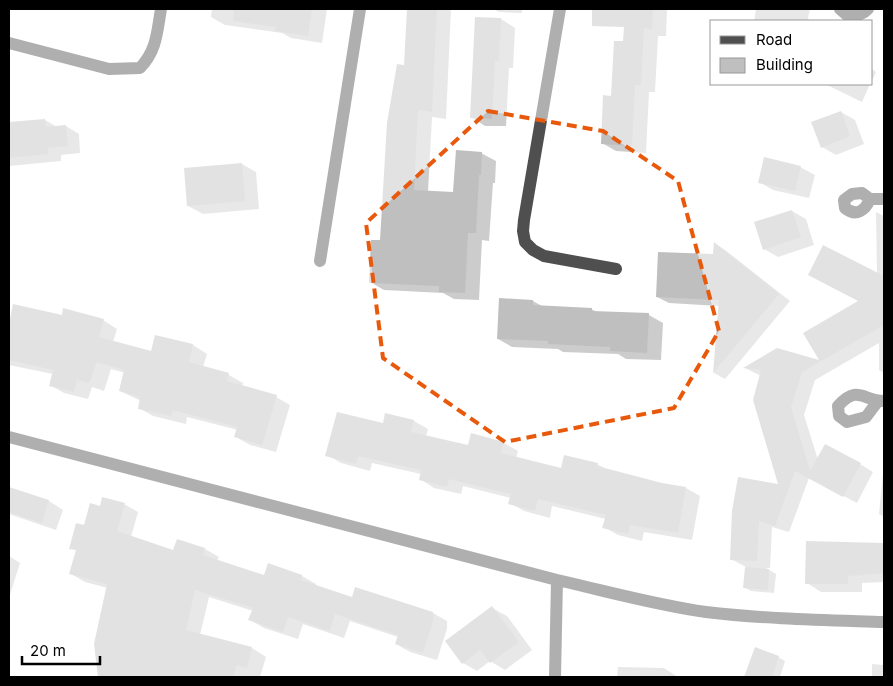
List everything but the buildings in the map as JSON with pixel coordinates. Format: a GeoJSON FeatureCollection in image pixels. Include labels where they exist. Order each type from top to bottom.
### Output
{"type":"FeatureCollection","features":[{"type":"Feature","properties":{"kind":"street"},"geometry":{"type":"LineString","coordinates":[[9,43],[109,70],[140,68],[150,57],[162,9]]}},
{"type":"Feature","properties":{"kind":"street"},"geometry":{"type":"LineString","coordinates":[[320,261],[360,9]]}},
{"type":"Feature","properties":{"kind":"street"},"geometry":{"type":"LineString","coordinates":[[560,9],[524,220],[525,242],[533,250],[544,256],[616,269]]}},
{"type":"Feature","properties":{"kind":"street"},"geometry":{"type":"LineString","coordinates":[[840,9],[848,16],[857,16],[868,9]]}},
{"type":"Feature","properties":{"kind":"street"},"geometry":{"type":"LineString","coordinates":[[870,199],[884,199]]}},
{"type":"Feature","properties":{"kind":"street"},"geometry":{"type":"LineString","coordinates":[[9,437],[557,580],[704,611],[772,618],[884,622]]}},
{"type":"Feature","properties":{"kind":"street"},"geometry":{"type":"LineString","coordinates":[[555,677],[557,580]]}},
{"type":"Feature","properties":{"kind":"highlighted area"},"geometry":{"type":"Polygon","coordinates":[[[488,111],[603,131],[678,181],[719,331],[674,408],[505,442],[383,358],[366,223],[488,111]]]}}]}
